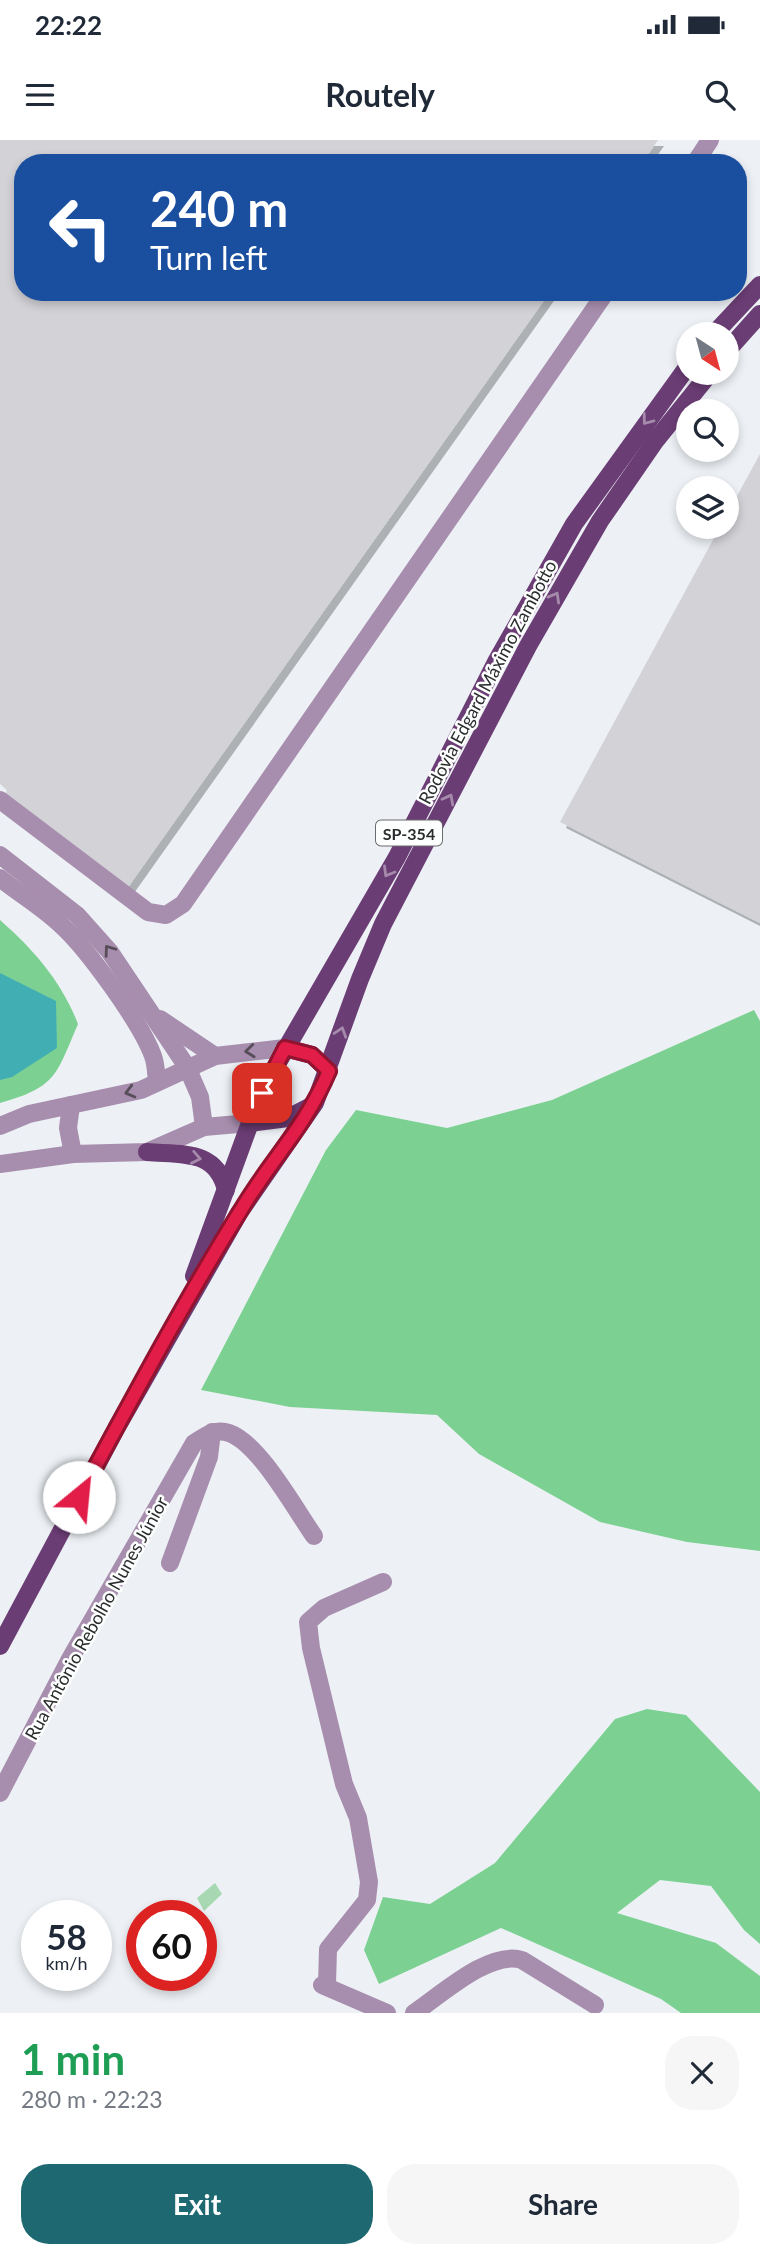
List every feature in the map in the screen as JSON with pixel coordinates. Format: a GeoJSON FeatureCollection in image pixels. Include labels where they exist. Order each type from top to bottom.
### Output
{"type":"FeatureCollection","features":[{"type":"Feature","properties":{"kind":"main road"},"geometry":{"type":"LineString","coordinates":[[747,299],[760,285]]}},
{"type":"Feature","properties":{"kind":"main road"},"geometry":{"type":"LineString","coordinates":[[725,322],[745,301]]}},
{"type":"Feature","properties":{"kind":"main road"},"geometry":{"type":"LineString","coordinates":[[739,337],[760,314]]}},
{"type":"Feature","properties":{"kind":"main road","name":"Rodovia Edgard Máximo Zambotto"},"geometry":{"type":"LineString","coordinates":[[175,1324],[250,1123],[285,1048],[397,857],[496,663],[574,524],[676,383]]}},
{"type":"Feature","properties":{"kind":"main road","name":"Rodovia Edgard Máximo Zambotto"},"geometry":{"type":"LineString","coordinates":[[0,1646],[175,1324],[251,1192],[295,1136],[315,1104],[383,924],[528,646],[600,521],[656,440],[700,385]]}},
{"type":"Feature","properties":{"kind":"main road"},"geometry":{"type":"LineString","coordinates":[[285,1048],[312,1055],[329,1071]]}},
{"type":"Feature","properties":{"kind":"main road"},"geometry":{"type":"LineString","coordinates":[[250,1123],[288,1118],[315,1104]]}},
{"type":"Feature","properties":{"kind":"main road"},"geometry":{"type":"LineString","coordinates":[[147,1152],[211,1161],[222,1174],[226,1190]]}},
{"type":"Feature","properties":{"kind":"street"},"geometry":{"type":"LineString","coordinates":[[0,800],[148,912],[166,915],[183,905],[600,301]]}},
{"type":"Feature","properties":{"kind":"street"},"geometry":{"type":"LineString","coordinates":[[0,855],[95,932],[187,1067],[200,1097],[204,1127]]}},
{"type":"Feature","properties":{"kind":"street"},"geometry":{"type":"LineString","coordinates":[[0,878],[60,923],[123,1003],[152,1053],[157,1082]]}},
{"type":"Feature","properties":{"kind":"street"},"geometry":{"type":"LineString","coordinates":[[146,1008],[178,1034],[215,1056]]}},
{"type":"Feature","properties":{"kind":"street"},"geometry":{"type":"LineString","coordinates":[[0,1126],[29,1114],[130,1093],[215,1056],[285,1048]]}},
{"type":"Feature","properties":{"kind":"street"},"geometry":{"type":"LineString","coordinates":[[71,1105],[68,1136],[73,1154]]}},
{"type":"Feature","properties":{"kind":"street"},"geometry":{"type":"LineString","coordinates":[[0,1164],[73,1154],[147,1152],[204,1127],[250,1123]]}},
{"type":"Feature","properties":{"kind":"street"},"geometry":{"type":"LineString","coordinates":[[170,1563],[209,1457],[212,1432],[228,1432],[248,1444],[314,1536]]}},
{"type":"Feature","properties":{"kind":"street","name":"Rua Antônio Rebolho Nunes Júnior"},"geometry":{"type":"LineString","coordinates":[[0,1793],[70,1659],[194,1443],[212,1432]]}},
{"type":"Feature","properties":{"kind":"street"},"geometry":{"type":"LineString","coordinates":[[383,1583],[324,1608],[308,1622],[311,1648],[344,1784],[358,1818],[369,1882],[367,1900],[328,1948],[324,1985],[387,2013]]}},
{"type":"Feature","properties":{"kind":"street"},"geometry":{"type":"LineString","coordinates":[[414,2013],[483,1966],[510,1957],[522,1960],[595,2005]]}},
{"type":"Feature","properties":{"kind":"green space"},"geometry":{"type":"Polygon","coordinates":[[[0,920],[46,968],[64,994],[78,1024],[65,1056],[52,1077],[33,1091],[0,1103],[0,920]]]}},
{"type":"Feature","properties":{"kind":"green space"},"geometry":{"type":"Polygon","coordinates":[[[754,1010],[760,1021],[760,1551],[687,1542],[600,1522],[479,1454],[437,1415],[290,1407],[201,1390],[326,1150],[356,1110],[447,1128],[552,1100],[754,1010]]]}},
{"type":"Feature","properties":{"kind":"green space"},"geometry":{"type":"Polygon","coordinates":[[[647,1709],[686,1715],[760,1792],[760,1944],[744,1930],[711,1886],[660,1880],[617,1913],[716,1943],[760,1976],[760,2013],[681,2013],[661,1999],[501,1928],[379,1984],[364,1950],[383,1897],[430,1904],[495,1863],[615,1719],[647,1709]]]}},
{"type":"Feature","properties":{"kind":"green space"},"geometry":{"type":"Polygon","coordinates":[[[215,1883],[222,1894],[216,1900],[197,1898],[215,1883]]]}},
{"type":"Feature","properties":{"kind":"water"},"geometry":{"type":"Polygon","coordinates":[[[0,973],[56,1001],[57,1048],[12,1077],[0,1080],[0,973]]]}},
{"type":"Feature","properties":{"kind":"building"},"geometry":{"type":"Polygon","coordinates":[[[0,140],[658,140],[648,154],[14,154],[14,301],[544,301],[126,890],[5,797],[7,790],[0,784],[0,140]]]}},
{"type":"Feature","properties":{"kind":"building"},"geometry":{"type":"Polygon","coordinates":[[[760,454],[760,923],[560,822],[713,539],[739,539],[739,492],[760,454]]]}},
{"type":"Feature","properties":{"kind":"route"},"geometry":{"type":"LineString","coordinates":[[79,1497],[251,1192],[295,1136],[315,1104],[329,1071],[312,1055],[285,1048],[262,1093]]}}]}
